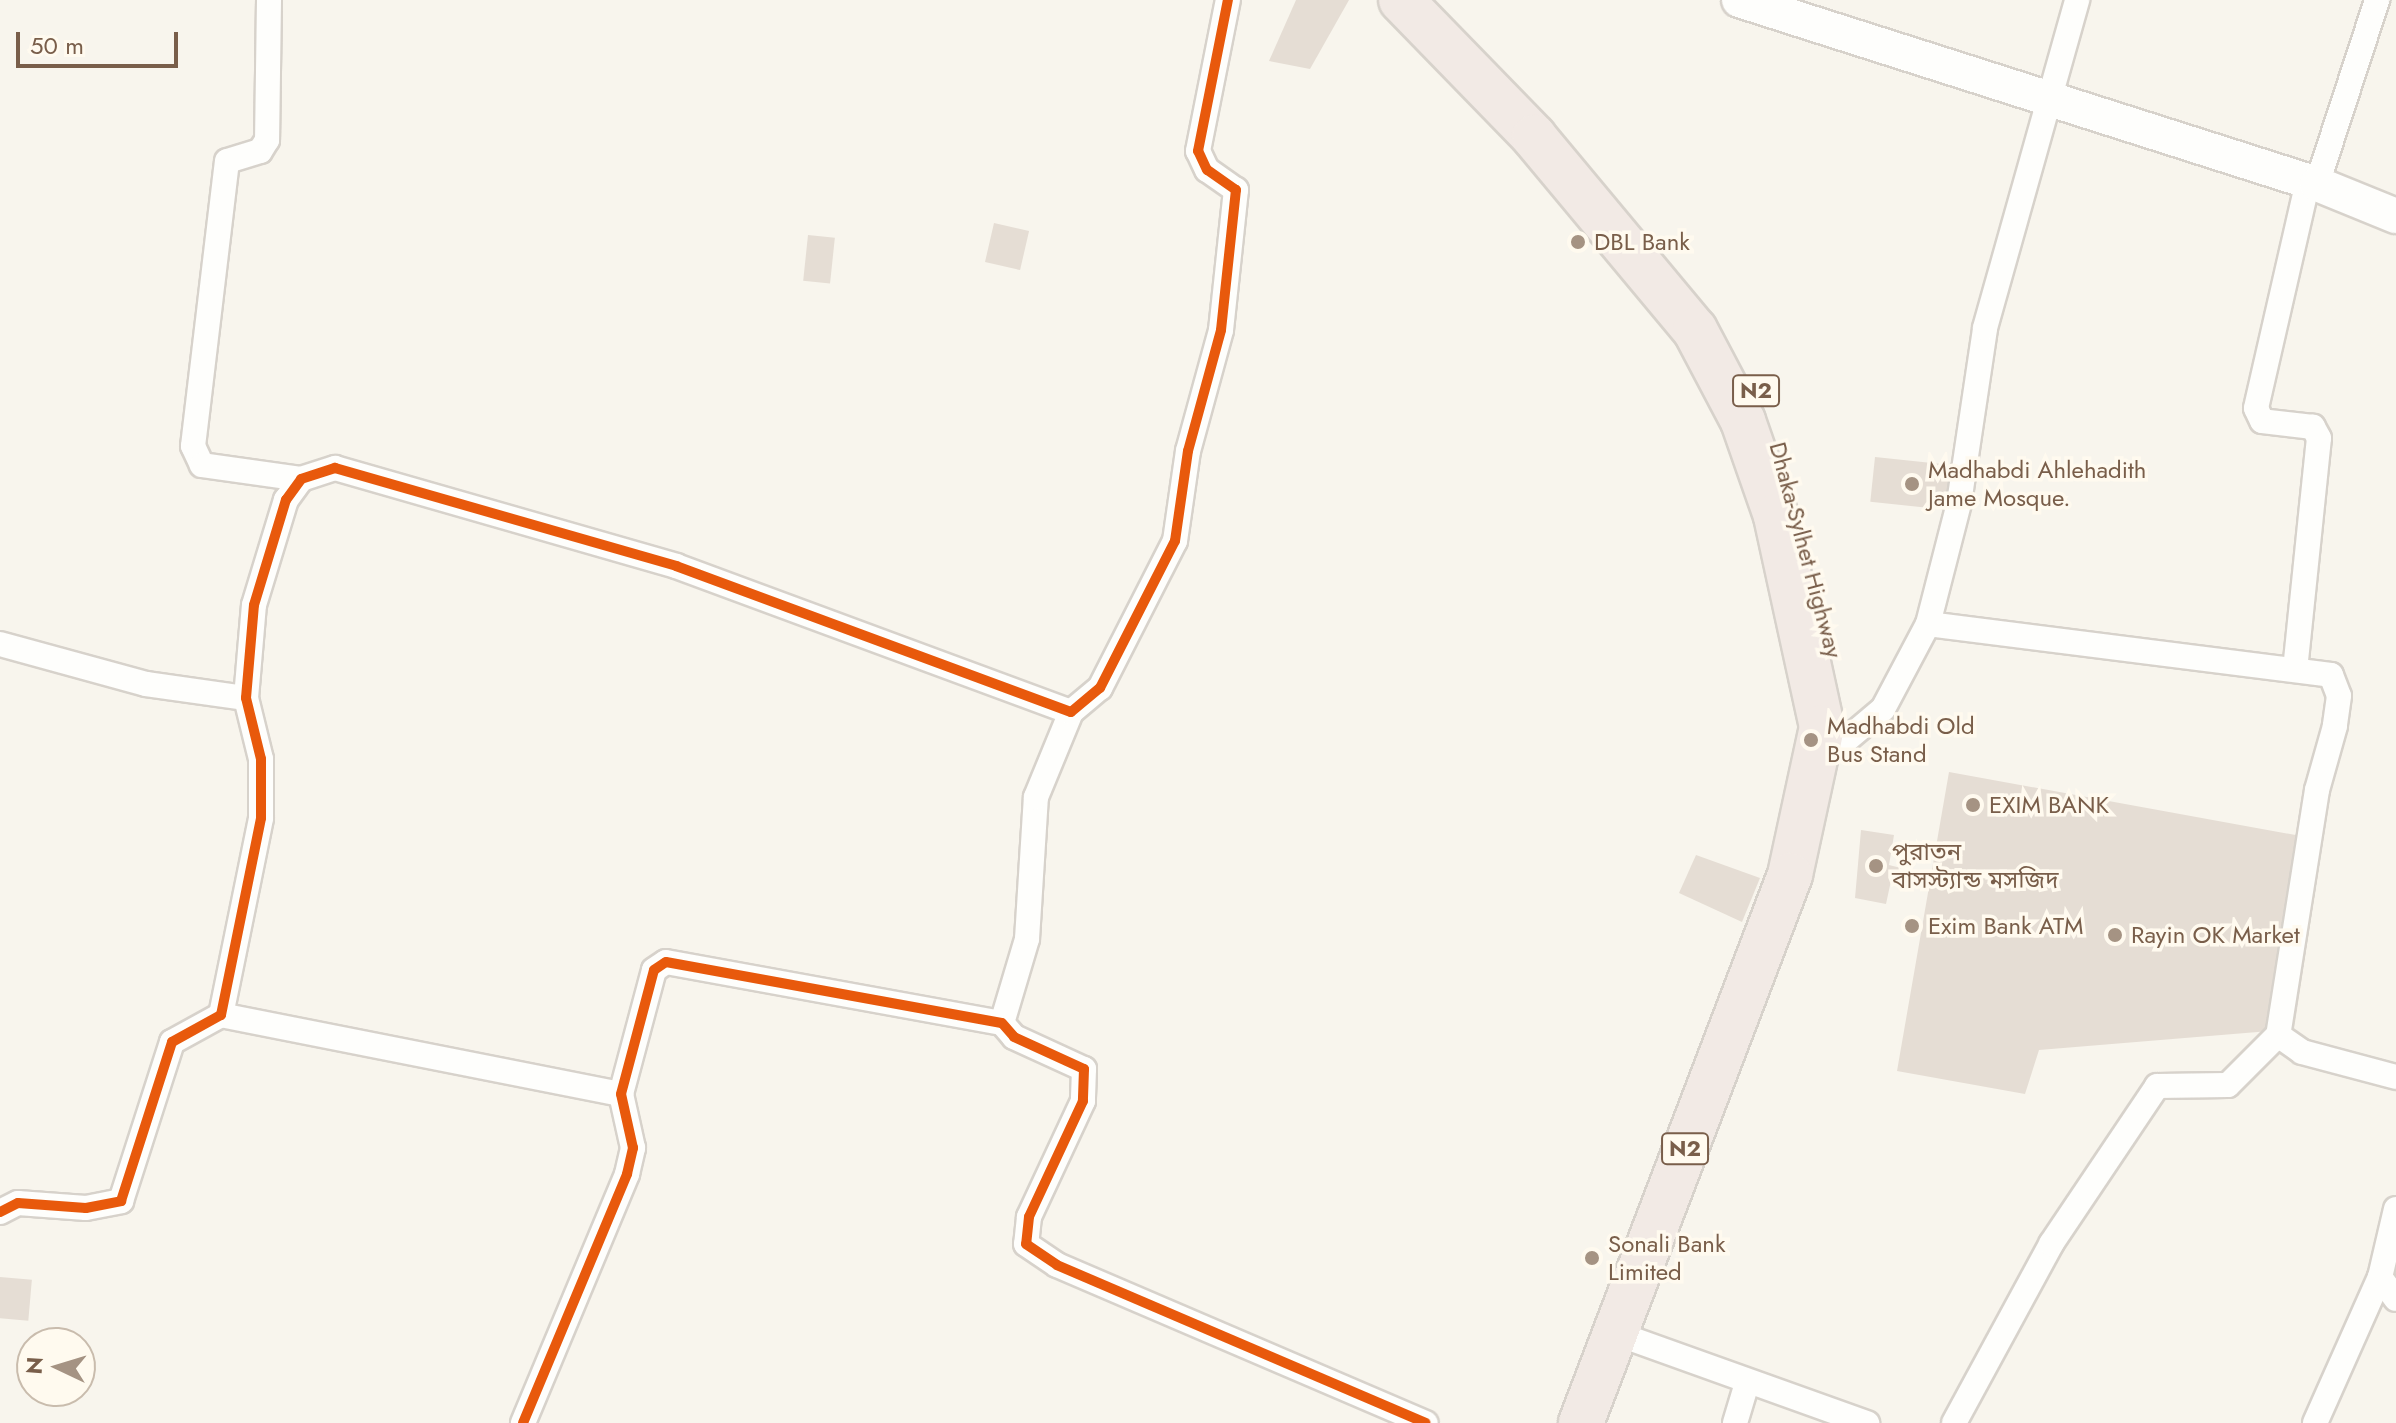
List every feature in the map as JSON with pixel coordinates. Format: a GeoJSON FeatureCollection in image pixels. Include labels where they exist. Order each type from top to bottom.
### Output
{"type":"FeatureCollection","features":[{"type":"Feature","properties":{"kind":"highway","name":"Dhaka-Sylhet Highway"},"geometry":{"type":"LineString","coordinates":[[1401,0],[1534,137],[1695,330],[1743,421],[1804,621],[1822,727],[1790,875],[1581,1423]]}},
{"type":"Feature","properties":{"kind":"highway","name":"Dhaka-Sylhet Highway"},"geometry":{"type":"LineString","coordinates":[[1431,0],[1645,223],[1718,319],[1767,410],[1800,506],[1840,675],[1845,741],[1807,859],[1790,875]]}},
{"type":"Feature","properties":{"kind":"street"},"geometry":{"type":"LineString","coordinates":[[269,0],[267,140],[260,151],[227,161],[193,446],[202,465],[301,479],[335,468],[676,566],[1071,712]]}},
{"type":"Feature","properties":{"kind":"street"},"geometry":{"type":"LineString","coordinates":[[1002,1023],[1027,939],[1036,797],[1071,712],[1100,688],[1175,541],[1188,451],[1221,330],[1236,190],[1207,170],[1198,151],[1228,0]]}},
{"type":"Feature","properties":{"kind":"street"},"geometry":{"type":"LineString","coordinates":[[1739,0],[2313,183],[2396,216]]}},
{"type":"Feature","properties":{"kind":"street"},"geometry":{"type":"LineString","coordinates":[[1845,741],[1883,709],[1928,624],[1959,503],[1985,328],[2077,0]]}},
{"type":"Feature","properties":{"kind":"street"},"geometry":{"type":"LineString","coordinates":[[2295,670],[2319,438],[2313,427],[2262,421],[2256,408],[2313,183],[2377,0]]}},
{"type":"Feature","properties":{"kind":"street"},"geometry":{"type":"LineString","coordinates":[[221,1015],[261,818],[261,759],[246,698],[254,605],[286,500],[301,479]]}},
{"type":"Feature","properties":{"kind":"street"},"geometry":{"type":"LineString","coordinates":[[1928,624],[2331,675],[2339,696],[2278,1035],[2228,1085],[2157,1086],[2051,1244],[1954,1423]]}},
{"type":"Feature","properties":{"kind":"street"},"geometry":{"type":"LineString","coordinates":[[0,644],[146,684],[246,698]]}},
{"type":"Feature","properties":{"kind":"street"},"geometry":{"type":"LineString","coordinates":[[523,1423],[627,1174],[633,1148],[621,1094],[654,970],[666,962],[1002,1023],[1014,1037],[1084,1069],[1088,1082],[1029,1217],[1026,1244],[1057,1265],[1426,1423]]}},
{"type":"Feature","properties":{"kind":"street"},"geometry":{"type":"LineString","coordinates":[[0,1212],[18,1203],[86,1208],[121,1201],[172,1042],[221,1015],[621,1094]]}},
{"type":"Feature","properties":{"kind":"street"},"geometry":{"type":"LineString","coordinates":[[2278,1035],[2293,1049],[2396,1077]]}},
{"type":"Feature","properties":{"kind":"street"},"geometry":{"type":"LineString","coordinates":[[2315,1423],[2380,1277],[2396,1209]]}},
{"type":"Feature","properties":{"kind":"street"},"geometry":{"type":"LineString","coordinates":[[2380,1277],[2396,1299]]}},
{"type":"Feature","properties":{"kind":"street"},"geometry":{"type":"LineString","coordinates":[[1615,1333],[1747,1383],[1867,1423]]}},
{"type":"Feature","properties":{"kind":"street"},"geometry":{"type":"LineString","coordinates":[[1735,1423],[1747,1383]]}},
{"type":"Feature","properties":{"kind":"building"},"geometry":{"type":"Polygon","coordinates":[[[1296,0],[1349,0],[1310,69],[1269,61],[1296,0]]]}},
{"type":"Feature","properties":{"kind":"building"},"geometry":{"type":"Polygon","coordinates":[[[994,223],[1029,231],[1020,270],[985,262],[994,223]]]}},
{"type":"Feature","properties":{"kind":"building"},"geometry":{"type":"Polygon","coordinates":[[[808,235],[835,238],[830,284],[803,281],[808,235]]]}},
{"type":"Feature","properties":{"kind":"building","name":"Madhabdi Ahlehadith Jame Mosque."},"geometry":{"type":"Polygon","coordinates":[[[1875,457],[1956,465],[1951,510],[1870,502],[1875,457]]]}},
{"type":"Feature","properties":{"kind":"building","name":"Rayin OK Market"},"geometry":{"type":"Polygon","coordinates":[[[1949,772],[2323,840],[2294,1029],[2039,1050],[2025,1094],[1897,1071],[1949,772]]]}},
{"type":"Feature","properties":{"kind":"building","name":"পুরাতন বাসস্ট্যান্ড মসজিদ"},"geometry":{"type":"Polygon","coordinates":[[[1861,830],[1894,835],[1889,865],[1901,868],[1892,876],[1886,904],[1855,898],[1861,830]]]}},
{"type":"Feature","properties":{"kind":"building"},"geometry":{"type":"Polygon","coordinates":[[[1696,855],[1760,878],[1742,922],[1679,893],[1696,855]]]}},
{"type":"Feature","properties":{"kind":"building"},"geometry":{"type":"Polygon","coordinates":[[[0,1277],[32,1280],[28,1321],[0,1318],[0,1277]]]}},
{"type":"Feature","properties":{"kind":"cycle path"},"geometry":{"type":"LineString","coordinates":[[0,1212],[18,1203],[86,1208],[121,1201],[172,1042],[221,1015],[261,818],[261,759],[246,698],[254,605],[286,500],[301,479],[335,468],[676,566],[1071,712],[1100,688],[1175,541],[1188,451],[1221,330],[1236,190],[1207,170],[1198,151],[1228,0]]}},
{"type":"Feature","properties":{"kind":"cycle path"},"geometry":{"type":"LineString","coordinates":[[523,1423],[627,1174],[633,1148],[621,1094],[654,970],[666,962],[1002,1023],[1014,1037],[1084,1069],[1083,1101],[1029,1217],[1026,1244],[1057,1265],[1426,1423]]}},
{"type":"Feature","properties":{"kind":"place","name":"DBL Bank"},"geometry":{"type":"Point","coordinates":[1578,242]}},
{"type":"Feature","properties":{"kind":"place","name":"Madhabdi Ahlehadith Jame Mosque."},"geometry":{"type":"Point","coordinates":[1912,484]}},
{"type":"Feature","properties":{"kind":"place","name":"Madhabdi Old Bus Stand"},"geometry":{"type":"Point","coordinates":[1811,740]}},
{"type":"Feature","properties":{"kind":"place","name":"EXIM BANK"},"geometry":{"type":"Point","coordinates":[1973,805]}},
{"type":"Feature","properties":{"kind":"place","name":"পুরাতন বাসস্ট্যান্ড মসজিদ"},"geometry":{"type":"Point","coordinates":[1876,866]}},
{"type":"Feature","properties":{"kind":"place","name":"Exim Bank ATM"},"geometry":{"type":"Point","coordinates":[1912,926]}},
{"type":"Feature","properties":{"kind":"place","name":"Rayin OK Market"},"geometry":{"type":"Point","coordinates":[2115,935]}},
{"type":"Feature","properties":{"kind":"place","name":"Sonali Bank Limited"},"geometry":{"type":"Point","coordinates":[1592,1258]}}]}
